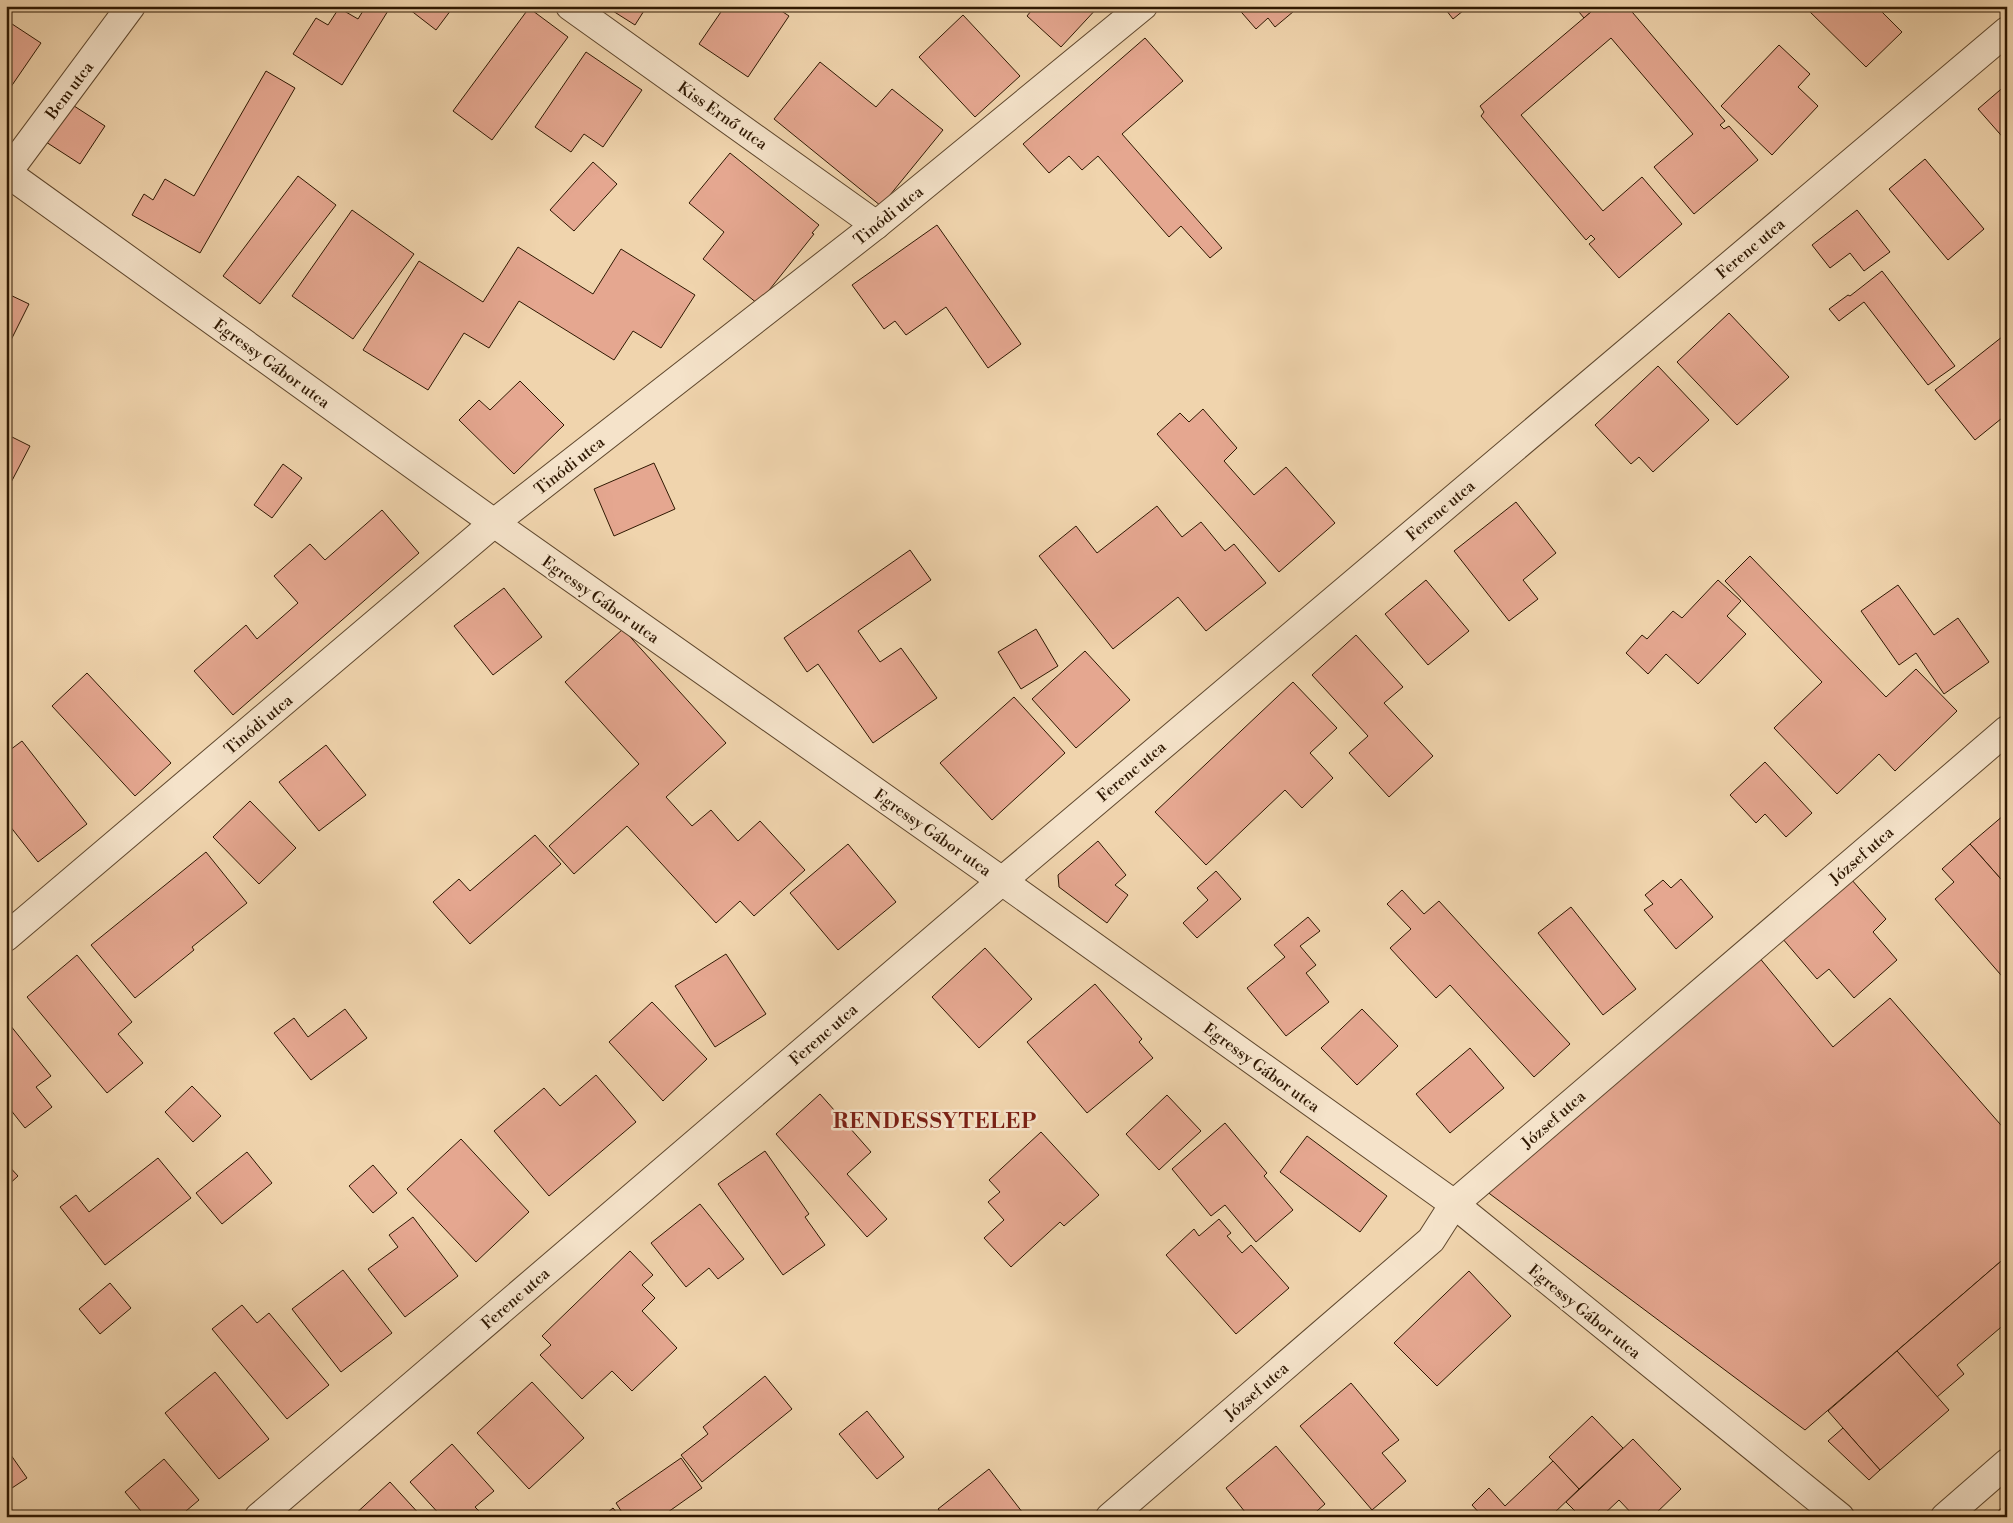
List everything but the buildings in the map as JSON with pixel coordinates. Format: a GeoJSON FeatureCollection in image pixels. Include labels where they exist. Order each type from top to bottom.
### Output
{"type":"FeatureCollection","features":[{"type":"Feature","properties":{"kind":"street","name":"Bem utca"},"geometry":{"type":"LineString","coordinates":[[7,173],[131,6]]}},
{"type":"Feature","properties":{"kind":"street","name":"Kiss Ernő utca"},"geometry":{"type":"LineString","coordinates":[[570,6],[876,225]]}},
{"type":"Feature","properties":{"kind":"street","name":"Tinódi utca"},"geometry":{"type":"LineString","coordinates":[[6,937],[494,524],[876,225],[1143,6]]}},
{"type":"Feature","properties":{"kind":"street","name":"Ferenc utca"},"geometry":{"type":"LineString","coordinates":[[259,1517],[1002,880],[2007,31]]}},
{"type":"Feature","properties":{"kind":"street","name":"Egressy Gábor utca"},"geometry":{"type":"LineString","coordinates":[[7,173],[494,524],[1002,880],[1454,1204],[1840,1517]]}},
{"type":"Feature","properties":{"kind":"street","name":"József utca"},"geometry":{"type":"LineString","coordinates":[[1110,1517],[1431,1240],[1454,1204],[2007,730]]}},
{"type":"Feature","properties":{"kind":"street"},"geometry":{"type":"LineString","coordinates":[[1945,1517],[2007,1464]]}},
{"type":"Feature","properties":{"kind":"district","name":"RENDESSYTELEP"},"geometry":{"type":"Point","coordinates":[935,1121]}}]}
